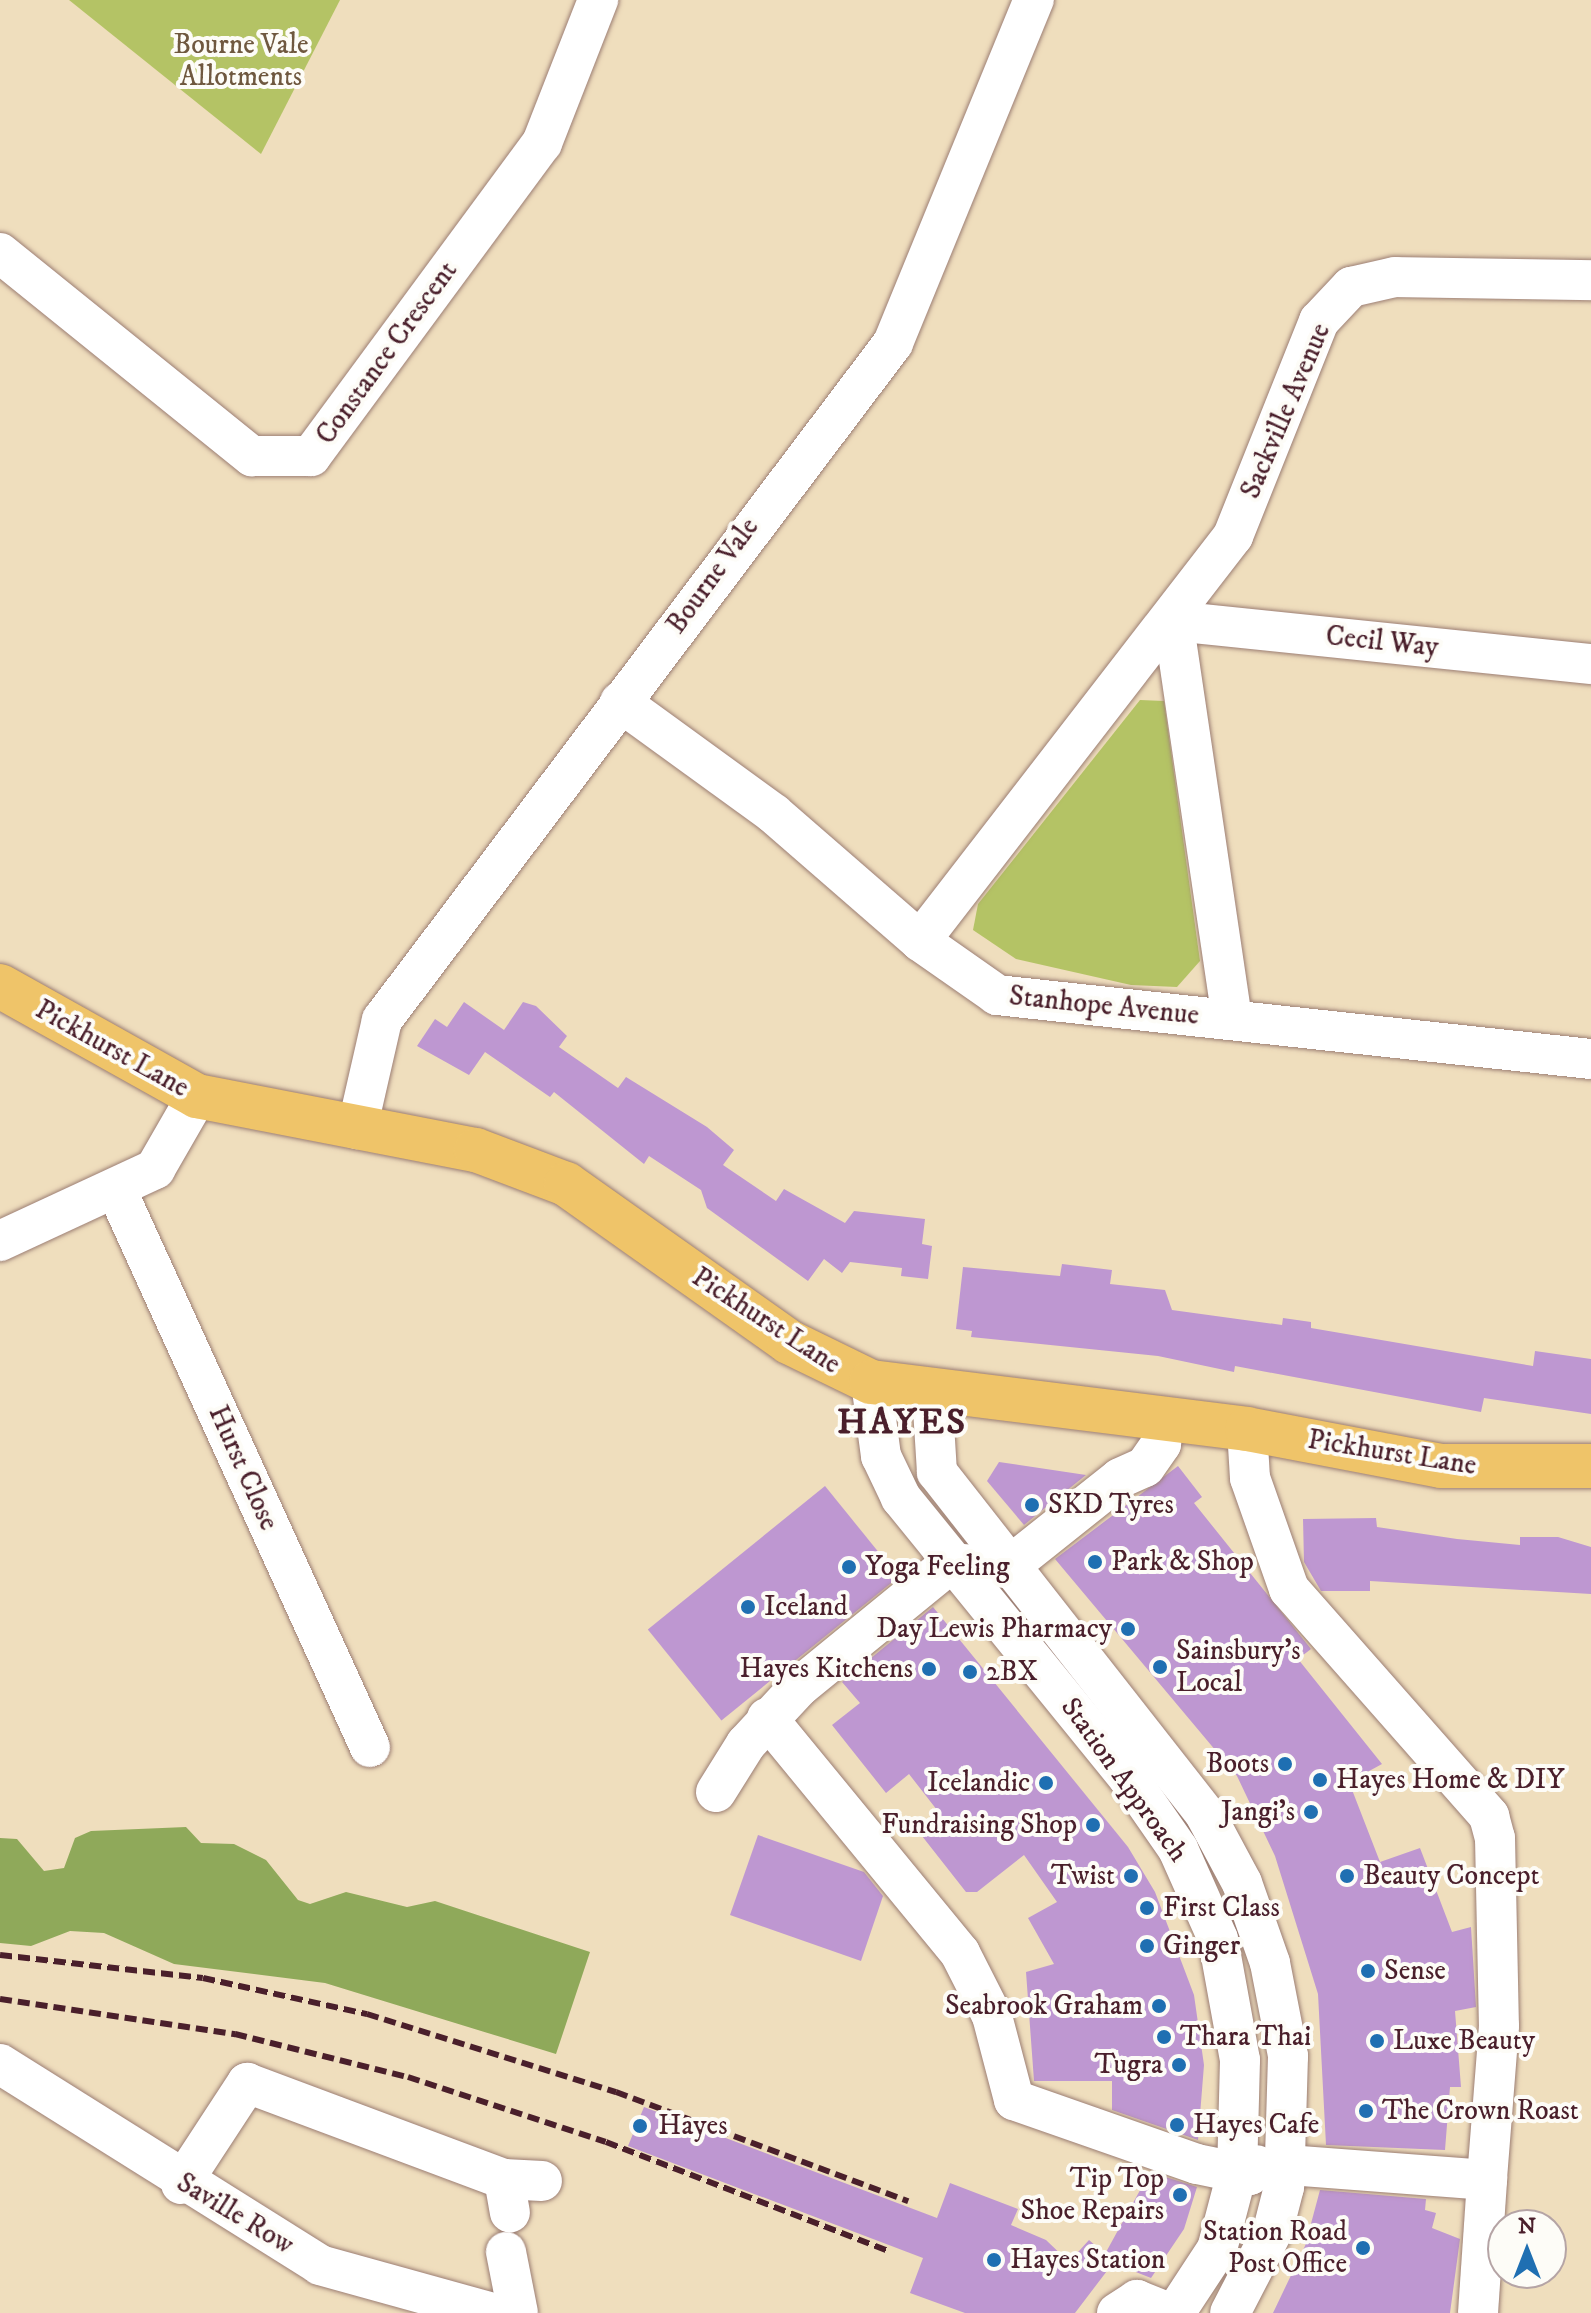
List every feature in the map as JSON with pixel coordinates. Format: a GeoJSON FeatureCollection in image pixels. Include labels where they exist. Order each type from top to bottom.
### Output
{"type":"FeatureCollection","features":[{"type":"Feature","properties":{"kind":"main road","name":"Pickhurst Lane"},"geometry":{"type":"LineString","coordinates":[[0,986],[197,1096],[476,1150],[566,1184],[789,1342],[871,1382],[932,1393],[1247,1429],[1441,1466],[1591,1466]]}},
{"type":"Feature","properties":{"kind":"street","name":"Constance Crescent"},"geometry":{"type":"LineString","coordinates":[[0,253],[252,456],[311,456],[542,143],[598,0]]}},
{"type":"Feature","properties":{"kind":"street","name":"Bourne Vale"},"geometry":{"type":"LineString","coordinates":[[357,1129],[382,1020],[893,343],[1034,0]]}},
{"type":"Feature","properties":{"kind":"street","name":"Sackville Avenue"},"geometry":{"type":"LineString","coordinates":[[920,941],[1173,621],[1233,536],[1319,321],[1351,287],[1395,277],[1591,280]]}},
{"type":"Feature","properties":{"kind":"street","name":"Cecil Way"},"geometry":{"type":"LineString","coordinates":[[1173,621],[1591,664]]}},
{"type":"Feature","properties":{"kind":"street"},"geometry":{"type":"LineString","coordinates":[[1173,621],[1232,1019]]}},
{"type":"Feature","properties":{"kind":"street","name":"Stanhope Avenue"},"geometry":{"type":"LineString","coordinates":[[620,702],[774,814],[920,941],[997,995],[1591,1059]]}},
{"type":"Feature","properties":{"kind":"street"},"geometry":{"type":"LineString","coordinates":[[0,1241],[155,1169],[197,1096]]}},
{"type":"Feature","properties":{"kind":"street","name":"Hurst Close"},"geometry":{"type":"LineString","coordinates":[[116,1189],[370,1747]]}},
{"type":"Feature","properties":{"kind":"street","name":"Station Approach"},"geometry":{"type":"LineString","coordinates":[[871,1382],[889,1476],[951,1563],[1128,1777],[1193,1876],[1218,1939],[1234,2015],[1242,2089],[1237,2173],[1217,2249],[1175,2313]]}},
{"type":"Feature","properties":{"kind":"street","name":"Station Approach"},"geometry":{"type":"LineString","coordinates":[[932,1393],[937,1472],[1007,1568],[1190,1794],[1225,1849],[1280,2001],[1287,2156],[1273,2230],[1230,2313]]}},
{"type":"Feature","properties":{"kind":"street"},"geometry":{"type":"LineString","coordinates":[[716,1792],[767,1718],[951,1563],[1007,1568],[1120,1478],[1145,1467],[1161,1444],[1164,1418]]}},
{"type":"Feature","properties":{"kind":"street"},"geometry":{"type":"LineString","coordinates":[[1247,1429],[1250,1478],[1289,1589],[1494,1827],[1499,1992],[1478,2313]]}},
{"type":"Feature","properties":{"kind":"street"},"geometry":{"type":"LineString","coordinates":[[767,1718],[960,1953],[992,2016],[1014,2100],[1237,2173],[1250,2175],[1270,2147],[1287,2156],[1487,2180]]}},
{"type":"Feature","properties":{"kind":"street","name":"Saville Row"},"geometry":{"type":"LineString","coordinates":[[0,2064],[94,2117],[181,2184],[320,2265],[493,2313]]}},
{"type":"Feature","properties":{"kind":"street"},"geometry":{"type":"LineString","coordinates":[[181,2184],[247,2083],[519,2191]]}},
{"type":"Feature","properties":{"kind":"street"},"geometry":{"type":"LineString","coordinates":[[506,2252],[518,2313]]}},
{"type":"Feature","properties":{"kind":"street"},"geometry":{"type":"LineString","coordinates":[[1117,2313],[1137,2300],[1169,2313]]}},
{"type":"Feature","properties":{"kind":"green space","name":"Bourne Vale Allotments"},"geometry":{"type":"Polygon","coordinates":[[[69,0],[340,0],[261,154],[69,0]]]}},
{"type":"Feature","properties":{"kind":"green space"},"geometry":{"type":"Polygon","coordinates":[[[1140,700],[1164,701],[1200,961],[1177,987],[1131,985],[1016,959],[973,930],[978,904],[1140,700]]]}},
{"type":"Feature","properties":{"kind":"green space"},"geometry":{"type":"Polygon","coordinates":[[[186,1827],[201,1843],[234,1844],[266,1860],[298,1900],[310,1904],[346,1892],[407,1907],[435,1901],[590,1952],[556,2054],[325,1983],[174,1964],[104,1933],[70,1931],[31,1946],[0,1943],[0,1838],[17,1839],[44,1871],[64,1868],[75,1838],[91,1831],[186,1827]]]}},
{"type":"Feature","properties":{"kind":"building"},"geometry":{"type":"Polygon","coordinates":[[[464,1002],[504,1030],[523,1002],[536,1006],[567,1036],[559,1047],[618,1088],[626,1077],[707,1127],[734,1150],[723,1165],[776,1201],[784,1189],[845,1223],[854,1211],[925,1219],[922,1244],[932,1246],[928,1279],[901,1276],[902,1268],[850,1262],[842,1273],[824,1259],[808,1281],[707,1208],[701,1190],[649,1156],[644,1164],[554,1092],[550,1097],[485,1052],[469,1075],[417,1046],[435,1019],[447,1027],[464,1002]]]}},
{"type":"Feature","properties":{"kind":"building"},"geometry":{"type":"Polygon","coordinates":[[[1062,1264],[1112,1270],[1110,1284],[1165,1290],[1172,1310],[1282,1325],[1283,1318],[1311,1322],[1311,1328],[1533,1366],[1535,1351],[1591,1359],[1591,1414],[1484,1398],[1481,1412],[1235,1366],[1234,1372],[1158,1356],[971,1337],[972,1331],[956,1329],[963,1267],[1060,1276],[1062,1264]]]}},
{"type":"Feature","properties":{"kind":"building","name":"SKD Tyres"},"geometry":{"type":"Polygon","coordinates":[[[999,1462],[1086,1475],[1024,1525],[987,1481],[999,1462]]]}},
{"type":"Feature","properties":{"kind":"building"},"geometry":{"type":"Polygon","coordinates":[[[1178,1466],[1202,1497],[1194,1503],[1311,1649],[1298,1659],[1382,1764],[1349,1782],[1380,1862],[1420,1848],[1452,1932],[1471,1927],[1476,2007],[1455,2011],[1461,2087],[1450,2087],[1445,2150],[1326,2145],[1318,1994],[1275,1856],[1237,1776],[1055,1559],[1178,1466]]]}},
{"type":"Feature","properties":{"kind":"building","name":"Iceland"},"geometry":{"type":"Polygon","coordinates":[[[825,1486],[899,1577],[721,1720],[648,1629],[825,1486]]]}},
{"type":"Feature","properties":{"kind":"building"},"geometry":{"type":"Polygon","coordinates":[[[1376,1518],[1377,1527],[1457,1539],[1520,1545],[1520,1537],[1558,1537],[1591,1547],[1591,1594],[1370,1581],[1370,1591],[1321,1591],[1304,1562],[1303,1519],[1376,1518]]]}},
{"type":"Feature","properties":{"kind":"building"},"geometry":{"type":"Polygon","coordinates":[[[933,1607],[1128,1847],[1155,1892],[1194,1995],[1204,2065],[1198,2140],[1112,2110],[1112,2081],[1034,2081],[1026,1972],[1054,1964],[1028,1918],[1057,1902],[1024,1855],[977,1892],[966,1892],[922,1836],[944,1819],[909,1774],[886,1793],[832,1725],[860,1703],[842,1682],[933,1607]]]}},
{"type":"Feature","properties":{"kind":"building"},"geometry":{"type":"Polygon","coordinates":[[[758,1835],[864,1872],[883,1896],[861,1961],[730,1915],[758,1835]]]}},
{"type":"Feature","properties":{"kind":"building"},"geometry":{"type":"Polygon","coordinates":[[[644,2107],[937,2218],[950,2183],[1018,2209],[1011,2225],[1046,2240],[1069,2262],[1089,2240],[1105,2254],[1150,2172],[1197,2187],[1184,2229],[1151,2278],[1113,2263],[1075,2313],[965,2313],[910,2293],[923,2258],[628,2146],[644,2107]]]}},
{"type":"Feature","properties":{"kind":"building"},"geometry":{"type":"Polygon","coordinates":[[[1320,2190],[1426,2199],[1425,2210],[1436,2213],[1432,2228],[1460,2239],[1450,2313],[1273,2313],[1305,2246],[1320,2190]]]}},
{"type":"Feature","properties":{"kind":"railway"},"geometry":{"type":"LineString","coordinates":[[0,1955],[203,1978],[367,2014],[616,2092],[908,2201]]}},
{"type":"Feature","properties":{"kind":"railway"},"geometry":{"type":"LineString","coordinates":[[0,1999],[235,2034],[408,2077],[606,2142],[888,2251]]}},
{"type":"Feature","properties":{"kind":"place","name":"SKD Tyres"},"geometry":{"type":"Point","coordinates":[1032,1505]}},
{"type":"Feature","properties":{"kind":"place","name":"Park & Shop"},"geometry":{"type":"Point","coordinates":[1095,1562]}},
{"type":"Feature","properties":{"kind":"place","name":"Yoga Feeling"},"geometry":{"type":"Point","coordinates":[849,1567]}},
{"type":"Feature","properties":{"kind":"place","name":"Iceland"},"geometry":{"type":"Point","coordinates":[748,1607]}},
{"type":"Feature","properties":{"kind":"place","name":"Day Lewis Pharmacy"},"geometry":{"type":"Point","coordinates":[1128,1629]}},
{"type":"Feature","properties":{"kind":"place","name":"Sainsbury's Local"},"geometry":{"type":"Point","coordinates":[1160,1667]}},
{"type":"Feature","properties":{"kind":"place","name":"Hayes Kitchens"},"geometry":{"type":"Point","coordinates":[929,1669]}},
{"type":"Feature","properties":{"kind":"place","name":"2BX"},"geometry":{"type":"Point","coordinates":[970,1672]}},
{"type":"Feature","properties":{"kind":"place","name":"Boots"},"geometry":{"type":"Point","coordinates":[1285,1764]}},
{"type":"Feature","properties":{"kind":"place","name":"Hayes Home & DIY"},"geometry":{"type":"Point","coordinates":[1320,1780]}},
{"type":"Feature","properties":{"kind":"place","name":"Icelandic"},"geometry":{"type":"Point","coordinates":[1046,1783]}},
{"type":"Feature","properties":{"kind":"place","name":"Jangi's"},"geometry":{"type":"Point","coordinates":[1311,1812]}},
{"type":"Feature","properties":{"kind":"place","name":"Fundraising Shop"},"geometry":{"type":"Point","coordinates":[1093,1825]}},
{"type":"Feature","properties":{"kind":"place","name":"Twist"},"geometry":{"type":"Point","coordinates":[1131,1876]}},
{"type":"Feature","properties":{"kind":"place","name":"Beauty Concept"},"geometry":{"type":"Point","coordinates":[1347,1876]}},
{"type":"Feature","properties":{"kind":"place","name":"First Class"},"geometry":{"type":"Point","coordinates":[1147,1908]}},
{"type":"Feature","properties":{"kind":"place","name":"Ginger"},"geometry":{"type":"Point","coordinates":[1147,1946]}},
{"type":"Feature","properties":{"kind":"place","name":"Sense"},"geometry":{"type":"Point","coordinates":[1368,1971]}},
{"type":"Feature","properties":{"kind":"place","name":"Seabrook Graham"},"geometry":{"type":"Point","coordinates":[1159,2006]}},
{"type":"Feature","properties":{"kind":"place","name":"Thara Thai"},"geometry":{"type":"Point","coordinates":[1164,2037]}},
{"type":"Feature","properties":{"kind":"place","name":"Luxe Beauty"},"geometry":{"type":"Point","coordinates":[1377,2041]}},
{"type":"Feature","properties":{"kind":"place","name":"Tugra"},"geometry":{"type":"Point","coordinates":[1179,2065]}},
{"type":"Feature","properties":{"kind":"place","name":"The Crown Roast"},"geometry":{"type":"Point","coordinates":[1366,2111]}},
{"type":"Feature","properties":{"kind":"place","name":"Hayes Cafe"},"geometry":{"type":"Point","coordinates":[1177,2125]}},
{"type":"Feature","properties":{"kind":"place","name":"Hayes"},"geometry":{"type":"Point","coordinates":[640,2126]}},
{"type":"Feature","properties":{"kind":"place","name":"Tip Top Shoe Repairs"},"geometry":{"type":"Point","coordinates":[1180,2195]}},
{"type":"Feature","properties":{"kind":"place","name":"Station Road Post Office"},"geometry":{"type":"Point","coordinates":[1363,2248]}},
{"type":"Feature","properties":{"kind":"place","name":"Hayes Station"},"geometry":{"type":"Point","coordinates":[994,2260]}},
{"type":"Feature","properties":{"kind":"district","name":"HAYES"},"geometry":{"type":"Point","coordinates":[902,1423]}}]}
